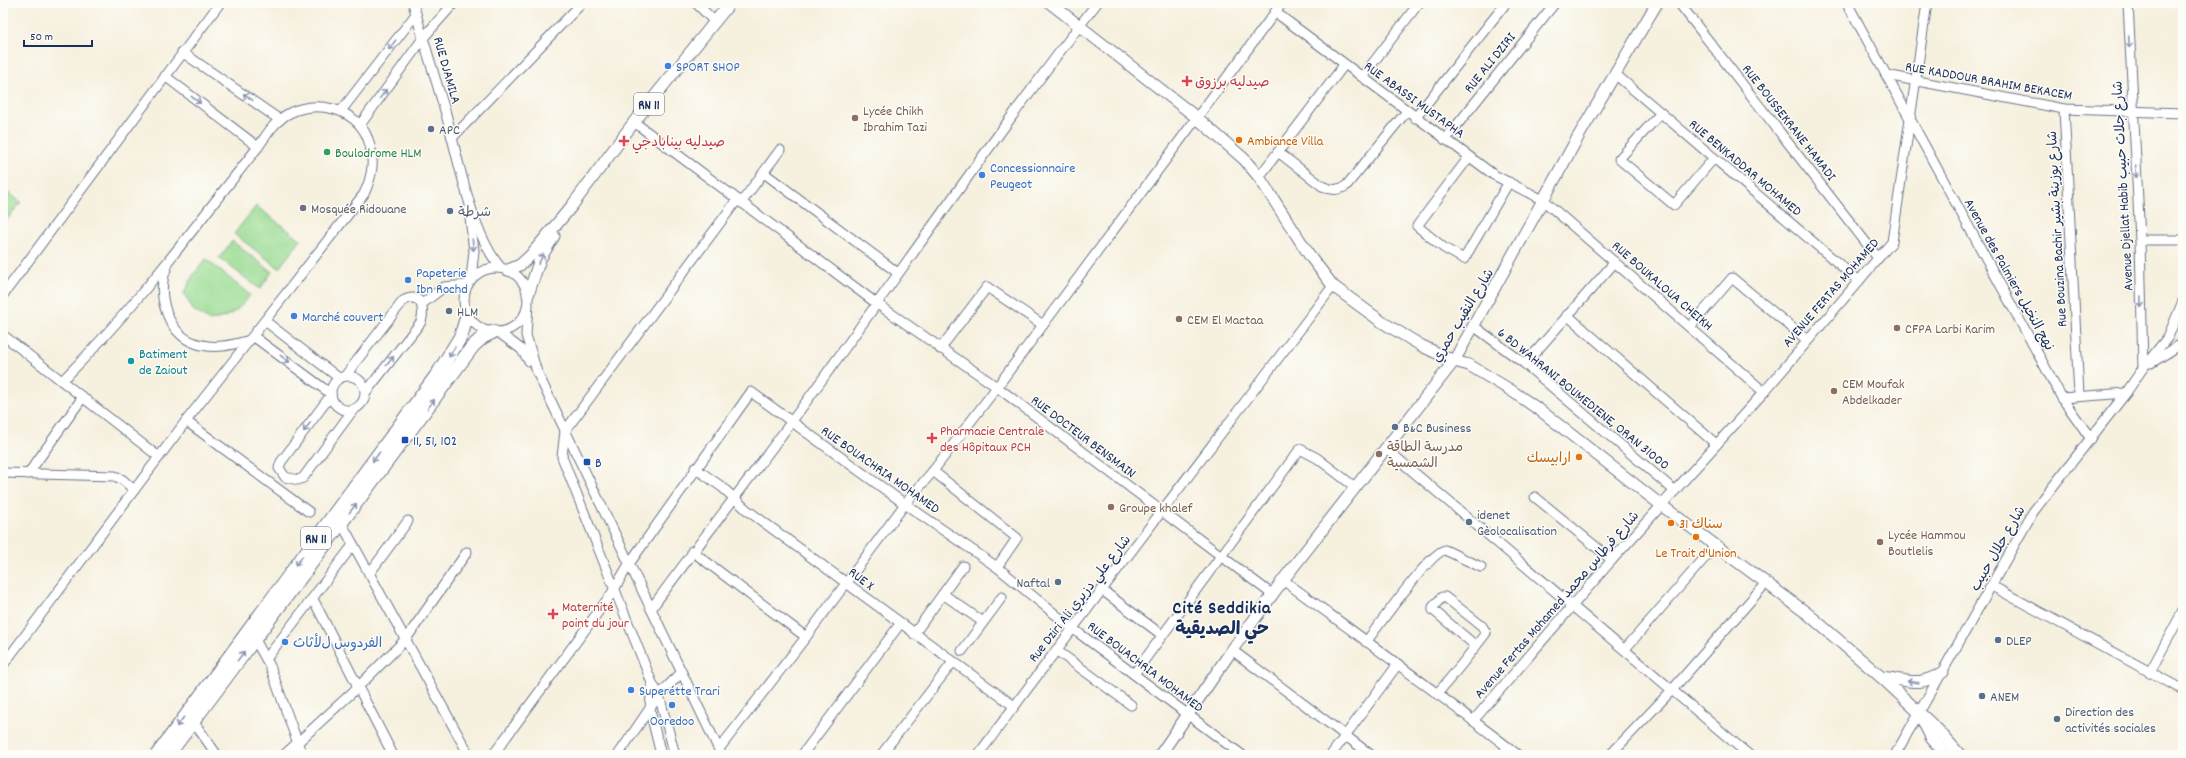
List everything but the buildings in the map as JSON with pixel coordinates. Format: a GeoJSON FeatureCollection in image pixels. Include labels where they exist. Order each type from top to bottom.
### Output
{"type":"FeatureCollection","features":[{"type":"Feature","properties":{"kind":"highway","name":"RN 11"},"geometry":{"type":"LineString","coordinates":[[156,755],[439,372],[458,343],[468,316]]}},
{"type":"Feature","properties":{"kind":"highway","name":"RN 11"},"geometry":{"type":"LineString","coordinates":[[168,755],[254,638],[342,524],[474,346],[483,337],[496,332]]}},
{"type":"Feature","properties":{"kind":"main road","name":"RN 11"},"geometry":{"type":"LineString","coordinates":[[504,269],[525,261],[571,207],[634,122],[730,3]]}},
{"type":"Feature","properties":{"kind":"main road"},"geometry":{"type":"LineString","coordinates":[[1050,3],[1231,146],[1259,177],[1310,256],[1333,286],[1382,322],[1422,346],[1454,361],[1469,365],[1512,391],[1661,505],[1808,614],[1920,713],[1960,755]]}},
{"type":"Feature","properties":{"kind":"main road","name":"شارع النقيب حمري"},"geometry":{"type":"LineString","coordinates":[[1160,755],[1189,715],[1232,650],[1284,580],[1454,361],[1475,327],[1543,200],[1657,3]]}},
{"type":"Feature","properties":{"kind":"main road","name":"RN 11"},"geometry":{"type":"LineString","coordinates":[[528,300],[540,260],[571,207]]}},
{"type":"Feature","properties":{"kind":"main road"},"geometry":{"type":"LineString","coordinates":[[1881,677],[1920,682],[1931,679],[1943,672]]}},
{"type":"Feature","properties":{"kind":"main road"},"geometry":{"type":"LineString","coordinates":[[1920,713],[1932,739],[1946,755]]}},
{"type":"Feature","properties":{"kind":"street"},"geometry":{"type":"LineString","coordinates":[[3,295],[182,52],[220,3]]}},
{"type":"Feature","properties":{"kind":"street","name":"RUE DJAMILA"},"geometry":{"type":"LineString","coordinates":[[413,3],[424,37],[467,192]]}},
{"type":"Feature","properties":{"kind":"street"},"geometry":{"type":"LineString","coordinates":[[360,126],[424,37],[454,3]]}},
{"type":"Feature","properties":{"kind":"street"},"geometry":{"type":"LineString","coordinates":[[452,138],[582,3]]}},
{"type":"Feature","properties":{"kind":"street"},"geometry":{"type":"LineString","coordinates":[[696,3],[715,22]]}},
{"type":"Feature","properties":{"kind":"street"},"geometry":{"type":"LineString","coordinates":[[651,609],[692,551],[791,422],[876,303],[1097,3]]}},
{"type":"Feature","properties":{"kind":"street"},"geometry":{"type":"LineString","coordinates":[[467,192],[485,244],[492,258],[504,269],[521,280],[528,300],[526,335],[537,372],[720,752],[905,504],[933,471],[997,387],[1282,3]]}},
{"type":"Feature","properties":{"kind":"street"},"geometry":{"type":"LineString","coordinates":[[1362,77],[1419,3]]}},
{"type":"Feature","properties":{"kind":"street"},"geometry":{"type":"LineString","coordinates":[[1415,118],[1506,3]]}},
{"type":"Feature","properties":{"kind":"street","name":"RUE ALI DZIRI"},"geometry":{"type":"LineString","coordinates":[[1445,140],[1555,3]]}},
{"type":"Feature","properties":{"kind":"street","name":"RUE BOUSSEKRANE HAMADI"},"geometry":{"type":"LineString","coordinates":[[1679,3],[1878,258]]}},
{"type":"Feature","properties":{"kind":"street","name":"Avenue des Palmiers نهج النخيل"},"geometry":{"type":"LineString","coordinates":[[1847,3],[2062,398],[2090,439]]}},
{"type":"Feature","properties":{"kind":"street","name":"AVENUE FERTAS MOHAMED"},"geometry":{"type":"LineString","coordinates":[[1661,505],[1764,392],[1892,242],[1927,3]]}},
{"type":"Feature","properties":{"kind":"street","name":"Avenue Djellat Habib شارع جلات حبيب"},"geometry":{"type":"LineString","coordinates":[[2128,3],[2140,240],[2143,368]]}},
{"type":"Feature","properties":{"kind":"street","name":"RUE ABASSI MUSTAPHA"},"geometry":{"type":"LineString","coordinates":[[1275,12],[1415,118],[1494,175],[1543,200]]}},
{"type":"Feature","properties":{"kind":"street"},"geometry":{"type":"LineString","coordinates":[[341,111],[416,14]]}},
{"type":"Feature","properties":{"kind":"street"},"geometry":{"type":"LineString","coordinates":[[182,52],[280,120]]}},
{"type":"Feature","properties":{"kind":"street"},"geometry":{"type":"LineString","coordinates":[[1259,177],[1344,65]]}},
{"type":"Feature","properties":{"kind":"street","name":"RUE BENKADDAR MOHAMED"},"geometry":{"type":"LineString","coordinates":[[1615,74],[1859,281]]}},
{"type":"Feature","properties":{"kind":"street","name":"RUE KADDOUR BRAHIM BEKACEM"},"geometry":{"type":"LineString","coordinates":[[1886,75],[2064,109],[2183,113]]}},
{"type":"Feature","properties":{"kind":"street"},"geometry":{"type":"LineString","coordinates":[[165,76],[258,147]]}},
{"type":"Feature","properties":{"kind":"street"},"geometry":{"type":"LineString","coordinates":[[3,665],[159,456],[364,194],[370,180],[372,152],[366,134],[360,126],[341,111],[327,107],[306,107],[287,114],[280,120],[258,147],[171,258],[85,358],[62,381]]}},
{"type":"Feature","properties":{"kind":"street","name":"Rue Bouzina Bachir شارع بوزينة بشير"},"geometry":{"type":"LineString","coordinates":[[2064,109],[2079,395]]}},
{"type":"Feature","properties":{"kind":"street"},"geometry":{"type":"LineString","coordinates":[[1278,152],[1322,186],[1330,190],[1341,189],[1346,186],[1406,111]]}},
{"type":"Feature","properties":{"kind":"street"},"geometry":{"type":"LineString","coordinates":[[1661,113],[1619,159],[1674,205],[1714,158]]}},
{"type":"Feature","properties":{"kind":"street","name":"RUE DOCTEUR BENSMAIN"},"geometry":{"type":"LineString","coordinates":[[634,122],[876,303],[940,349],[997,387],[1220,557],[1273,595]]}},
{"type":"Feature","properties":{"kind":"street"},"geometry":{"type":"LineString","coordinates":[[676,755],[659,695],[652,683],[562,457],[565,431],[780,150]]}},
{"type":"Feature","properties":{"kind":"street"},"geometry":{"type":"LineString","coordinates":[[1469,157],[1417,226],[1444,248],[1464,259],[1509,182]]}},
{"type":"Feature","properties":{"kind":"street"},"geometry":{"type":"LineString","coordinates":[[764,172],[898,273]]}},
{"type":"Feature","properties":{"kind":"street"},"geometry":{"type":"LineString","coordinates":[[467,192],[474,251],[469,282],[463,301],[468,316],[480,329],[496,332],[507,330],[518,323],[525,313],[528,300]]}},
{"type":"Feature","properties":{"kind":"street","name":"RUE BOUKALOUA CHEIKH"},"geometry":{"type":"LineString","coordinates":[[1543,200],[1764,392]]}},
{"type":"Feature","properties":{"kind":"street"},"geometry":{"type":"LineString","coordinates":[[2140,240],[2183,240]]}},
{"type":"Feature","properties":{"kind":"street"},"geometry":{"type":"LineString","coordinates":[[171,258],[162,277],[161,297],[168,317],[181,334],[194,343],[216,347],[252,338],[331,395],[333,401],[341,409],[353,410]]}},
{"type":"Feature","properties":{"kind":"street"},"geometry":{"type":"LineString","coordinates":[[1525,364],[1615,262]]}},
{"type":"Feature","properties":{"kind":"street"},"geometry":{"type":"LineString","coordinates":[[422,304],[444,287],[469,282],[482,270],[504,269]]}},
{"type":"Feature","properties":{"kind":"street"},"geometry":{"type":"LineString","coordinates":[[1690,327],[1732,278],[1807,340]]}},
{"type":"Feature","properties":{"kind":"street","name":"Rue Dziri Ali شارع علي دزيري"},"geometry":{"type":"LineString","coordinates":[[978,755],[1072,628],[1162,513],[1333,286]]}},
{"type":"Feature","properties":{"kind":"street"},"geometry":{"type":"LineString","coordinates":[[940,349],[987,287],[1043,325]]}},
{"type":"Feature","properties":{"kind":"street"},"geometry":{"type":"LineString","coordinates":[[408,298],[416,299],[422,304],[424,312],[421,322],[366,392],[363,403],[353,410],[303,478],[298,480],[285,477],[279,468],[281,462],[331,395],[333,385],[342,377],[402,301],[408,298]]}},
{"type":"Feature","properties":{"kind":"street","name":"شارع جلال حبيب"},"geometry":{"type":"LineString","coordinates":[[1895,755],[1992,586],[2032,512],[2126,393],[2143,368],[2168,337],[2183,301]]}},
{"type":"Feature","properties":{"kind":"street"},"geometry":{"type":"LineString","coordinates":[[1567,315],[1716,444]]}},
{"type":"Feature","properties":{"kind":"street"},"geometry":{"type":"LineString","coordinates":[[265,321],[342,377],[357,378],[365,386],[366,392]]}},
{"type":"Feature","properties":{"kind":"street","name":"6 BD WAHRANI BOUMEDIENE, ORAN 31000"},"geometry":{"type":"LineString","coordinates":[[1475,327],[1525,364],[1675,490]]}},
{"type":"Feature","properties":{"kind":"street"},"geometry":{"type":"LineString","coordinates":[[496,332],[521,349],[537,372]]}},
{"type":"Feature","properties":{"kind":"street"},"geometry":{"type":"LineString","coordinates":[[3,334],[159,456]]}},
{"type":"Feature","properties":{"kind":"street"},"geometry":{"type":"LineString","coordinates":[[2143,368],[2183,343]]}},
{"type":"Feature","properties":{"kind":"street","name":"RUE BOUACHRIA MOHAMED"},"geometry":{"type":"LineString","coordinates":[[695,468],[751,392],[905,504],[997,567],[1072,628],[1242,755]]}},
{"type":"Feature","properties":{"kind":"street"},"geometry":{"type":"LineString","coordinates":[[2062,398],[2079,395],[2126,393]]}},
{"type":"Feature","properties":{"kind":"street"},"geometry":{"type":"LineString","coordinates":[[28,474],[83,397]]}},
{"type":"Feature","properties":{"kind":"street"},"geometry":{"type":"LineString","coordinates":[[186,421],[309,512]]}},
{"type":"Feature","properties":{"kind":"street"},"geometry":{"type":"LineString","coordinates":[[1385,448],[1749,755]]}},
{"type":"Feature","properties":{"kind":"street"},"geometry":{"type":"LineString","coordinates":[[1134,674],[1300,449],[1311,454],[1355,487]]}},
{"type":"Feature","properties":{"kind":"street"},"geometry":{"type":"LineString","coordinates":[[494,755],[615,589],[629,564],[695,468]]}},
{"type":"Feature","properties":{"kind":"street","name":"RUE X"},"geometry":{"type":"LineString","coordinates":[[695,468],[722,487],[733,498],[846,584],[1014,706]]}},
{"type":"Feature","properties":{"kind":"street","name":"RUE BOUACHRIA MOHAMED"},"geometry":{"type":"LineString","coordinates":[[933,471],[1017,538],[997,567]]}},
{"type":"Feature","properties":{"kind":"street"},"geometry":{"type":"LineString","coordinates":[[3,473],[115,476],[123,480],[134,490]]}},
{"type":"Feature","properties":{"kind":"street"},"geometry":{"type":"LineString","coordinates":[[1535,497],[1612,560]]}},
{"type":"Feature","properties":{"kind":"street","name":"Avenue Fertas Mohamed شارع فرطاس محمد"},"geometry":{"type":"LineString","coordinates":[[1473,721],[1571,606],[1661,505]]}},
{"type":"Feature","properties":{"kind":"street"},"geometry":{"type":"LineString","coordinates":[[369,574],[408,521]]}},
{"type":"Feature","properties":{"kind":"street"},"geometry":{"type":"LineString","coordinates":[[342,524],[469,755]]}},
{"type":"Feature","properties":{"kind":"street"},"geometry":{"type":"LineString","coordinates":[[266,659],[354,545]]}},
{"type":"Feature","properties":{"kind":"street"},"geometry":{"type":"LineString","coordinates":[[1625,650],[1716,545]]}},
{"type":"Feature","properties":{"kind":"street"},"geometry":{"type":"LineString","coordinates":[[692,551],[806,637]]}},
{"type":"Feature","properties":{"kind":"street"},"geometry":{"type":"LineString","coordinates":[[1366,642],[1421,571],[1441,551],[1457,555],[1481,567]]}},
{"type":"Feature","properties":{"kind":"street"},"geometry":{"type":"LineString","coordinates":[[284,755],[358,687],[406,639],[467,552]]}},
{"type":"Feature","properties":{"kind":"street"},"geometry":{"type":"LineString","coordinates":[[914,634],[963,566]]}},
{"type":"Feature","properties":{"kind":"street"},"geometry":{"type":"LineString","coordinates":[[1284,580],[1518,755]]}},
{"type":"Feature","properties":{"kind":"street"},"geometry":{"type":"LineString","coordinates":[[1610,755],[1672,690],[1766,583]]}},
{"type":"Feature","properties":{"kind":"street"},"geometry":{"type":"LineString","coordinates":[[1992,586],[2183,690]]}},
{"type":"Feature","properties":{"kind":"street"},"geometry":{"type":"LineString","coordinates":[[1102,590],[1162,635]]}},
{"type":"Feature","properties":{"kind":"street"},"geometry":{"type":"LineString","coordinates":[[943,594],[983,622]]}},
{"type":"Feature","properties":{"kind":"street"},"geometry":{"type":"LineString","coordinates":[[962,652],[1002,597]]}},
{"type":"Feature","properties":{"kind":"street"},"geometry":{"type":"LineString","coordinates":[[1437,694],[1476,646],[1486,632],[1484,627],[1445,597],[1442,597],[1433,607],[1434,612],[1476,646]]}},
{"type":"Feature","properties":{"kind":"street"},"geometry":{"type":"LineString","coordinates":[[313,598],[393,755]]}},
{"type":"Feature","properties":{"kind":"street"},"geometry":{"type":"LineString","coordinates":[[2150,672],[2183,611]]}},
{"type":"Feature","properties":{"kind":"street"},"geometry":{"type":"LineString","coordinates":[[802,755],[900,624]]}},
{"type":"Feature","properties":{"kind":"street"},"geometry":{"type":"LineString","coordinates":[[254,638],[266,659],[302,755]]}},
{"type":"Feature","properties":{"kind":"street"},"geometry":{"type":"LineString","coordinates":[[1056,650],[1131,705]]}},
{"type":"Feature","properties":{"kind":"street"},"geometry":{"type":"LineString","coordinates":[[1232,650],[1371,755]]}},
{"type":"Feature","properties":{"kind":"street"},"geometry":{"type":"LineString","coordinates":[[881,755],[953,662]]}},
{"type":"Feature","properties":{"kind":"street"},"geometry":{"type":"LineString","coordinates":[[1331,755],[1398,664]]}},
{"type":"Feature","properties":{"kind":"street"},"geometry":{"type":"LineString","coordinates":[[618,755],[659,695],[681,673]]}},
{"type":"Feature","properties":{"kind":"street"},"geometry":{"type":"LineString","coordinates":[[652,683],[650,710],[661,755]]}},
{"type":"Feature","properties":{"kind":"street"},"geometry":{"type":"LineString","coordinates":[[193,721],[216,755]]}},
{"type":"Feature","properties":{"kind":"street"},"geometry":{"type":"LineString","coordinates":[[1502,755],[1508,747]]}},
{"type":"Feature","properties":{"kind":"green space"},"geometry":{"type":"Polygon","coordinates":[[[3,189],[21,202],[3,225],[3,189]]]}},
{"type":"Feature","properties":{"kind":"green space"},"geometry":{"type":"Polygon","coordinates":[[[256,206],[301,240],[279,268],[234,234],[256,206]]]}},
{"type":"Feature","properties":{"kind":"green space"},"geometry":{"type":"Polygon","coordinates":[[[232,241],[272,272],[260,289],[219,258],[232,241]]]}},
{"type":"Feature","properties":{"kind":"green space"},"geometry":{"type":"Polygon","coordinates":[[[206,259],[250,295],[242,306],[233,312],[210,321],[193,310],[184,293],[193,275],[206,259]]]}},
{"type":"Feature","properties":{"kind":"place","name":"SPORT SHOP"},"geometry":{"type":"Point","coordinates":[668,66]}},
{"type":"Feature","properties":{"kind":"place","name":"صيدليه برزوق"},"geometry":{"type":"Point","coordinates":[1187,81]}},
{"type":"Feature","properties":{"kind":"place","name":"Lycée Chikh Ibrahim Tazi"},"geometry":{"type":"Point","coordinates":[855,118]}},
{"type":"Feature","properties":{"kind":"place","name":"APC"},"geometry":{"type":"Point","coordinates":[431,129]}},
{"type":"Feature","properties":{"kind":"place","name":"Ambiance Villa"},"geometry":{"type":"Point","coordinates":[1239,140]}},
{"type":"Feature","properties":{"kind":"place","name":"صيدليه بينابادجي"},"geometry":{"type":"Point","coordinates":[624,141]}},
{"type":"Feature","properties":{"kind":"place","name":"Boulodrome HLM"},"geometry":{"type":"Point","coordinates":[327,152]}},
{"type":"Feature","properties":{"kind":"place","name":"Concessionnaire Peugeot"},"geometry":{"type":"Point","coordinates":[982,175]}},
{"type":"Feature","properties":{"kind":"place","name":"Mosquée Ridouane"},"geometry":{"type":"Point","coordinates":[303,208]}},
{"type":"Feature","properties":{"kind":"place","name":"شرطة"},"geometry":{"type":"Point","coordinates":[450,211]}},
{"type":"Feature","properties":{"kind":"place","name":"Papeterie Ibn Rochd"},"geometry":{"type":"Point","coordinates":[408,280]}},
{"type":"Feature","properties":{"kind":"place","name":"HLM"},"geometry":{"type":"Point","coordinates":[449,311]}},
{"type":"Feature","properties":{"kind":"place","name":"Marché couvert"},"geometry":{"type":"Point","coordinates":[294,316]}},
{"type":"Feature","properties":{"kind":"place","name":"CEM El Mactaa"},"geometry":{"type":"Point","coordinates":[1179,319]}},
{"type":"Feature","properties":{"kind":"place","name":"CFPA Larbi Karim"},"geometry":{"type":"Point","coordinates":[1897,328]}},
{"type":"Feature","properties":{"kind":"place","name":"Batiment de Zaiout"},"geometry":{"type":"Point","coordinates":[131,361]}},
{"type":"Feature","properties":{"kind":"place","name":"CEM Moufak Abdelkader"},"geometry":{"type":"Point","coordinates":[1834,391]}},
{"type":"Feature","properties":{"kind":"place","name":"B&C Business"},"geometry":{"type":"Point","coordinates":[1395,427]}},
{"type":"Feature","properties":{"kind":"place","name":"Pharmacie Centrale des Hôpitaux PCH"},"geometry":{"type":"Point","coordinates":[932,438]}},
{"type":"Feature","properties":{"kind":"place","name":"11, 51, 102"},"geometry":{"type":"Point","coordinates":[405,440]}},
{"type":"Feature","properties":{"kind":"place","name":"مدرسة الطاقة الشمسية"},"geometry":{"type":"Point","coordinates":[1379,454]}},
{"type":"Feature","properties":{"kind":"place","name":"ارابيسك"},"geometry":{"type":"Point","coordinates":[1579,457]}},
{"type":"Feature","properties":{"kind":"place","name":"B"},"geometry":{"type":"Point","coordinates":[587,462]}},
{"type":"Feature","properties":{"kind":"place","name":"Groupe khalef"},"geometry":{"type":"Point","coordinates":[1111,507]}},
{"type":"Feature","properties":{"kind":"place","name":"idenet Gèolocalisation"},"geometry":{"type":"Point","coordinates":[1469,522]}},
{"type":"Feature","properties":{"kind":"place","name":"سناك 31"},"geometry":{"type":"Point","coordinates":[1671,523]}},
{"type":"Feature","properties":{"kind":"place","name":"Le Trait d'Union"},"geometry":{"type":"Point","coordinates":[1696,537]}},
{"type":"Feature","properties":{"kind":"place","name":"Lycée Hammou Boutlelis"},"geometry":{"type":"Point","coordinates":[1880,542]}},
{"type":"Feature","properties":{"kind":"place","name":"Naftal"},"geometry":{"type":"Point","coordinates":[1058,582]}},
{"type":"Feature","properties":{"kind":"place","name":"Maternité point du jour"},"geometry":{"type":"Point","coordinates":[553,614]}},
{"type":"Feature","properties":{"kind":"place","name":"DLEP"},"geometry":{"type":"Point","coordinates":[1998,640]}},
{"type":"Feature","properties":{"kind":"place","name":"الفردوس لﻷثاث"},"geometry":{"type":"Point","coordinates":[285,642]}},
{"type":"Feature","properties":{"kind":"place","name":"Superétte Trari"},"geometry":{"type":"Point","coordinates":[631,690]}},
{"type":"Feature","properties":{"kind":"place","name":"ANEM"},"geometry":{"type":"Point","coordinates":[1982,696]}},
{"type":"Feature","properties":{"kind":"place","name":"Ooredoo"},"geometry":{"type":"Point","coordinates":[672,705]}},
{"type":"Feature","properties":{"kind":"place","name":"Direction des activités sociales"},"geometry":{"type":"Point","coordinates":[2057,719]}},
{"type":"Feature","properties":{"kind":"district","name":"Cité Seddikia حي الصديقية"},"geometry":{"type":"Point","coordinates":[1222,617]}}]}
